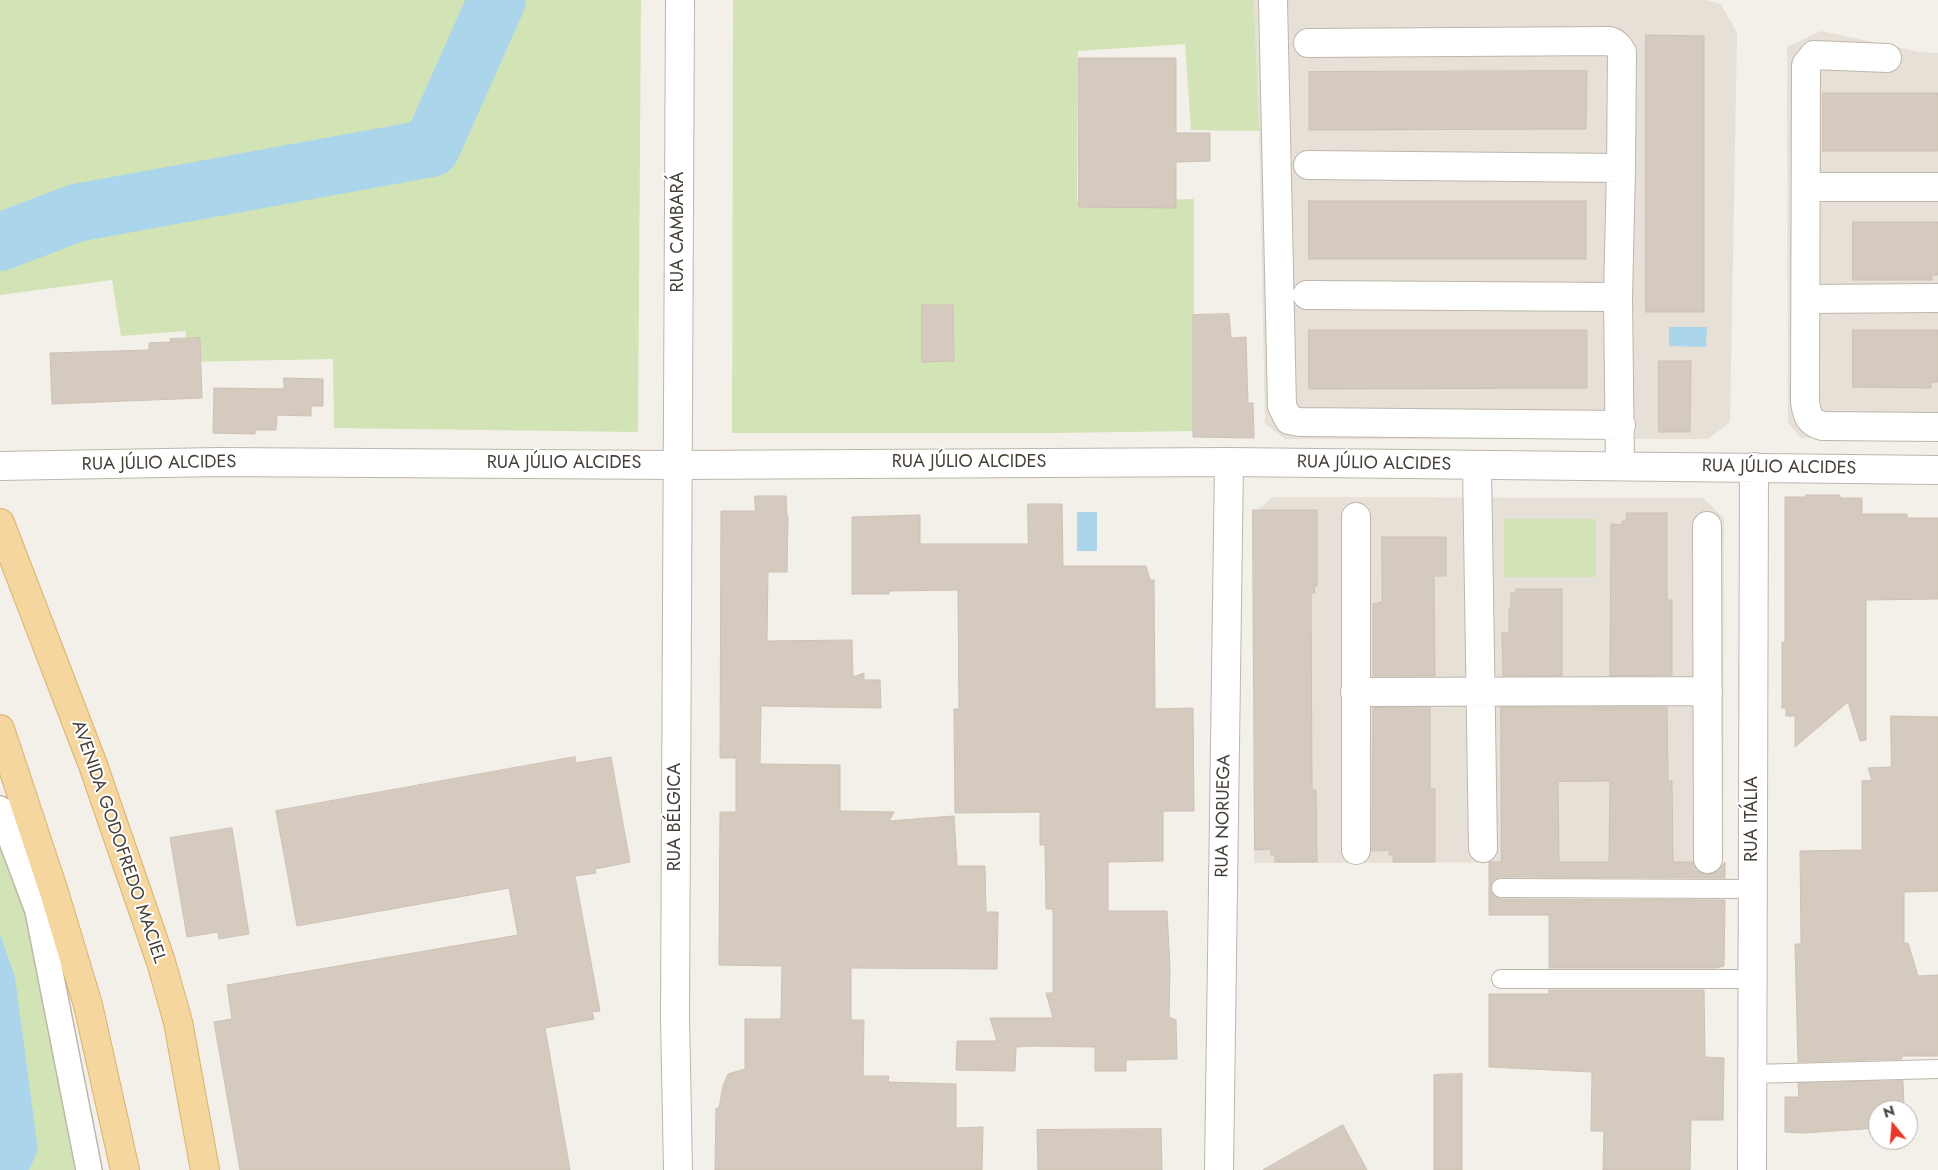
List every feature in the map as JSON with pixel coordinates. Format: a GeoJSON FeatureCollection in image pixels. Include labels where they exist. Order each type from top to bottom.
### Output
{"type":"FeatureCollection","features":[{"type":"Feature","properties":{"kind":"main road","name":"AVENIDA GODOFREDO MACIEL"},"geometry":{"type":"LineString","coordinates":[[0,523],[93,765],[161,962],[178,1022],[205,1170]]}},
{"type":"Feature","properties":{"kind":"main road"},"geometry":{"type":"LineString","coordinates":[[0,729],[54,892],[88,1006],[125,1170]]}},
{"type":"Feature","properties":{"kind":"street","name":"RUA CAMBARÁ"},"geometry":{"type":"LineString","coordinates":[[678,465],[680,0]]}},
{"type":"Feature","properties":{"kind":"street"},"geometry":{"type":"LineString","coordinates":[[1273,0],[1282,397],[1283,411],[1289,420],[1300,422],[1621,426]]}},
{"type":"Feature","properties":{"kind":"street"},"geometry":{"type":"LineString","coordinates":[[1308,43],[1614,42],[1622,52],[1618,297],[1620,466]]}},
{"type":"Feature","properties":{"kind":"street"},"geometry":{"type":"LineString","coordinates":[[1888,58],[1814,55],[1806,65],[1805,402],[1807,415],[1814,424],[1823,426],[1938,427]]}},
{"type":"Feature","properties":{"kind":"street"},"geometry":{"type":"LineString","coordinates":[[1308,165],[1621,168]]}},
{"type":"Feature","properties":{"kind":"street"},"geometry":{"type":"LineString","coordinates":[[1807,187],[1938,187]]}},
{"type":"Feature","properties":{"kind":"street"},"geometry":{"type":"LineString","coordinates":[[1307,295],[1618,297]]}},
{"type":"Feature","properties":{"kind":"street"},"geometry":{"type":"LineString","coordinates":[[1806,299],[1938,298]]}},
{"type":"Feature","properties":{"kind":"street","name":"RUA JÚLIO ALCIDES"},"geometry":{"type":"LineString","coordinates":[[0,466],[219,462],[678,465],[1229,462],[1938,470]]}},
{"type":"Feature","properties":{"kind":"street","name":"RUA NORUEGA"},"geometry":{"type":"LineString","coordinates":[[1219,1170],[1229,462]]}},
{"type":"Feature","properties":{"kind":"street","name":"RUA BÉLGICA"},"geometry":{"type":"LineString","coordinates":[[678,465],[676,997],[678,1170]]}},
{"type":"Feature","properties":{"kind":"street"},"geometry":{"type":"LineString","coordinates":[[1477,466],[1483,848]]}},
{"type":"Feature","properties":{"kind":"street","name":"RUA ITÁLIA"},"geometry":{"type":"LineString","coordinates":[[1752,1170],[1754,468]]}},
{"type":"Feature","properties":{"kind":"street"},"geometry":{"type":"LineString","coordinates":[[1356,517],[1356,850]]}},
{"type":"Feature","properties":{"kind":"street"},"geometry":{"type":"LineString","coordinates":[[1707,526],[1708,859]]}},
{"type":"Feature","properties":{"kind":"street"},"geometry":{"type":"LineString","coordinates":[[1355,692],[1708,691]]}},
{"type":"Feature","properties":{"kind":"street"},"geometry":{"type":"LineString","coordinates":[[0,809],[38,911],[89,1170]]}},
{"type":"Feature","properties":{"kind":"lane"},"geometry":{"type":"LineString","coordinates":[[1501,888],[1753,889]]}},
{"type":"Feature","properties":{"kind":"lane"},"geometry":{"type":"LineString","coordinates":[[1501,979],[1752,979]]}},
{"type":"Feature","properties":{"kind":"lane"},"geometry":{"type":"LineString","coordinates":[[1752,1074],[1938,1069]]}},
{"type":"Feature","properties":{"kind":"shaded area"},"geometry":{"type":"Polygon","coordinates":[[[1254,0],[1705,0],[1721,4],[1737,33],[1730,422],[1708,439],[1285,439],[1265,424],[1259,125],[1254,0]]]}},
{"type":"Feature","properties":{"kind":"shaded area"},"geometry":{"type":"Polygon","coordinates":[[[1821,31],[1920,52],[1938,53],[1938,439],[1801,438],[1788,423],[1787,47],[1821,31]]]}},
{"type":"Feature","properties":{"kind":"shaded area"},"geometry":{"type":"Polygon","coordinates":[[[1273,497],[1703,498],[1724,518],[1723,862],[1254,863],[1252,515],[1273,497]]]}},
{"type":"Feature","properties":{"kind":"green space"},"geometry":{"type":"Polygon","coordinates":[[[0,0],[641,0],[638,432],[334,428],[333,359],[185,362],[186,331],[121,336],[112,280],[0,295],[0,0]]]}},
{"type":"Feature","properties":{"kind":"green space"},"geometry":{"type":"Polygon","coordinates":[[[733,0],[1254,0],[1259,125],[1261,131],[1191,130],[1185,44],[1078,51],[1077,202],[1194,199],[1194,431],[732,433],[733,0]]]}},
{"type":"Feature","properties":{"kind":"green space"},"geometry":{"type":"Polygon","coordinates":[[[1504,519],[1596,519],[1596,577],[1504,577],[1504,519]]]}},
{"type":"Feature","properties":{"kind":"green space"},"geometry":{"type":"Polygon","coordinates":[[[0,809],[89,1170],[0,1170],[0,809]]]}},
{"type":"Feature","properties":{"kind":"water"},"geometry":{"type":"Polygon","coordinates":[[[1669,327],[1707,327],[1706,347],[1669,346],[1669,327]]]}},
{"type":"Feature","properties":{"kind":"water"},"geometry":{"type":"Polygon","coordinates":[[[1077,512],[1097,512],[1097,551],[1077,551],[1077,512]]]}},
{"type":"Feature","properties":{"kind":"water"},"geometry":{"type":"Polygon","coordinates":[[[0,934],[15,977],[38,1150],[29,1170],[0,1170],[0,934]]]}},
{"type":"Feature","properties":{"kind":"building"},"geometry":{"type":"Polygon","coordinates":[[[1646,35],[1704,36],[1704,312],[1646,312],[1646,35]]]}},
{"type":"Feature","properties":{"kind":"building"},"geometry":{"type":"Polygon","coordinates":[[[1079,58],[1176,58],[1176,133],[1210,133],[1210,161],[1176,162],[1176,208],[1079,207],[1079,58]]]}},
{"type":"Feature","properties":{"kind":"building"},"geometry":{"type":"Polygon","coordinates":[[[1587,71],[1586,129],[1309,130],[1309,72],[1587,71]]]}},
{"type":"Feature","properties":{"kind":"building"},"geometry":{"type":"Polygon","coordinates":[[[1823,93],[1938,93],[1938,151],[1823,151],[1823,93]]]}},
{"type":"Feature","properties":{"kind":"building"},"geometry":{"type":"Polygon","coordinates":[[[1309,201],[1586,201],[1586,259],[1309,259],[1309,201]]]}},
{"type":"Feature","properties":{"kind":"building"},"geometry":{"type":"Polygon","coordinates":[[[1853,222],[1938,222],[1938,275],[1932,275],[1932,280],[1853,280],[1853,222]]]}},
{"type":"Feature","properties":{"kind":"building"},"geometry":{"type":"Polygon","coordinates":[[[922,305],[953,305],[954,361],[922,362],[922,305]]]}},
{"type":"Feature","properties":{"kind":"building"},"geometry":{"type":"Polygon","coordinates":[[[1229,314],[1231,338],[1246,337],[1248,403],[1253,403],[1254,438],[1193,437],[1193,315],[1229,314]]]}},
{"type":"Feature","properties":{"kind":"building"},"geometry":{"type":"Polygon","coordinates":[[[1309,330],[1587,330],[1587,388],[1309,389],[1309,330]]]}},
{"type":"Feature","properties":{"kind":"building"},"geometry":{"type":"Polygon","coordinates":[[[1853,330],[1938,330],[1938,382],[1931,382],[1931,388],[1853,387],[1853,330]]]}},
{"type":"Feature","properties":{"kind":"building"},"geometry":{"type":"Polygon","coordinates":[[[200,338],[202,398],[52,404],[50,353],[149,350],[149,343],[171,342],[170,339],[200,338]]]}},
{"type":"Feature","properties":{"kind":"building"},"geometry":{"type":"Polygon","coordinates":[[[1659,361],[1691,361],[1690,432],[1659,432],[1659,361]]]}},
{"type":"Feature","properties":{"kind":"building"},"geometry":{"type":"Polygon","coordinates":[[[284,378],[323,379],[323,406],[311,406],[311,416],[277,415],[276,430],[255,430],[255,434],[213,433],[214,388],[284,389],[284,378]]]}},
{"type":"Feature","properties":{"kind":"building"},"geometry":{"type":"Polygon","coordinates":[[[1806,495],[1840,495],[1840,498],[1862,498],[1862,514],[1907,514],[1907,518],[1938,518],[1938,599],[1866,600],[1866,740],[1860,741],[1848,702],[1795,747],[1795,716],[1786,716],[1786,708],[1782,708],[1782,642],[1785,643],[1785,497],[1806,497],[1806,495]]]}},
{"type":"Feature","properties":{"kind":"building"},"geometry":{"type":"Polygon","coordinates":[[[755,496],[786,496],[788,516],[787,572],[768,572],[767,641],[852,640],[853,677],[864,673],[864,680],[880,680],[881,708],[761,706],[760,764],[840,765],[840,811],[894,812],[889,821],[954,816],[957,866],[985,866],[986,912],[998,912],[997,969],[851,968],[851,1020],[864,1020],[863,1076],[889,1076],[888,1082],[956,1084],[956,1128],[983,1127],[982,1170],[715,1170],[716,1108],[719,1108],[723,1086],[728,1074],[745,1069],[745,1019],[781,1019],[782,966],[719,965],[720,812],[736,812],[736,758],[720,758],[721,511],[755,511],[755,496]]]}},
{"type":"Feature","properties":{"kind":"building"},"geometry":{"type":"Polygon","coordinates":[[[1028,504],[1062,504],[1063,566],[1146,566],[1150,580],[1154,580],[1155,709],[1193,708],[1194,811],[1163,811],[1163,861],[1108,862],[1108,911],[1167,911],[1170,969],[1169,1017],[1176,1020],[1177,1059],[1126,1060],[1126,1071],[1095,1071],[1095,1047],[1036,1046],[1016,1047],[1015,1071],[956,1070],[957,1041],[997,1041],[990,1018],[1053,1018],[1046,993],[1053,993],[1053,909],[1046,909],[1045,845],[1040,845],[1040,812],[955,813],[954,709],[959,709],[958,590],[889,591],[889,594],[852,594],[852,517],[920,515],[920,544],[1028,544],[1028,504]]]}},
{"type":"Feature","properties":{"kind":"building"},"geometry":{"type":"Polygon","coordinates":[[[1253,510],[1317,510],[1317,586],[1314,586],[1315,593],[1311,593],[1312,790],[1316,790],[1317,862],[1275,862],[1275,855],[1271,855],[1271,849],[1255,850],[1253,510]]]}},
{"type":"Feature","properties":{"kind":"building"},"geometry":{"type":"Polygon","coordinates":[[[1627,513],[1667,513],[1667,600],[1672,600],[1672,675],[1610,676],[1611,524],[1623,525],[1622,521],[1626,521],[1627,513]]]}},
{"type":"Feature","properties":{"kind":"building"},"geometry":{"type":"Polygon","coordinates":[[[1382,537],[1446,537],[1446,576],[1434,576],[1435,676],[1373,676],[1373,604],[1382,602],[1382,537]]]}},
{"type":"Feature","properties":{"kind":"building"},"geometry":{"type":"Polygon","coordinates":[[[1516,589],[1562,589],[1562,676],[1503,676],[1502,633],[1509,633],[1511,593],[1516,593],[1516,589]]]}},
{"type":"Feature","properties":{"kind":"building"},"geometry":{"type":"Polygon","coordinates":[[[1430,707],[1430,789],[1435,789],[1435,862],[1393,862],[1393,855],[1389,855],[1389,850],[1372,851],[1373,708],[1430,707]]]}},
{"type":"Feature","properties":{"kind":"building"},"geometry":{"type":"Polygon","coordinates":[[[1501,707],[1667,707],[1668,781],[1672,781],[1673,862],[1693,862],[1700,872],[1708,875],[1716,872],[1725,862],[1725,878],[1501,877],[1495,879],[1490,888],[1492,894],[1501,899],[1725,900],[1724,966],[1717,968],[1549,968],[1549,915],[1489,915],[1489,862],[1501,862],[1501,707]],[[1558,782],[1559,862],[1609,862],[1610,782],[1558,782]]]}},
{"type":"Feature","properties":{"kind":"building"},"geometry":{"type":"Polygon","coordinates":[[[1891,716],[1938,717],[1938,891],[1904,892],[1904,943],[1908,943],[1918,976],[1938,975],[1938,1056],[1902,1056],[1902,1059],[1798,1062],[1795,944],[1801,944],[1800,851],[1862,850],[1862,781],[1872,780],[1868,768],[1891,767],[1891,716]]]}},
{"type":"Feature","properties":{"kind":"building"},"geometry":{"type":"Polygon","coordinates":[[[575,757],[576,763],[611,757],[630,862],[595,869],[596,873],[575,876],[600,1011],[592,1012],[594,1019],[545,1028],[570,1170],[240,1170],[214,1022],[232,1019],[227,985],[518,935],[509,888],[297,926],[276,811],[575,757]]]}},
{"type":"Feature","properties":{"kind":"building"},"geometry":{"type":"Polygon","coordinates":[[[232,828],[249,934],[219,939],[218,932],[187,937],[170,838],[232,828]]]}},
{"type":"Feature","properties":{"kind":"building"},"geometry":{"type":"Polygon","coordinates":[[[1549,990],[1704,990],[1705,1057],[1724,1058],[1723,1120],[1691,1120],[1690,1170],[1603,1170],[1604,1131],[1591,1131],[1592,1072],[1489,1067],[1489,994],[1549,994],[1549,990]]]}},
{"type":"Feature","properties":{"kind":"building"},"geometry":{"type":"Polygon","coordinates":[[[1462,1074],[1462,1170],[1434,1170],[1434,1075],[1462,1074]]]}},
{"type":"Feature","properties":{"kind":"building"},"geometry":{"type":"Polygon","coordinates":[[[1903,1081],[1904,1100],[1868,1100],[1868,1129],[1803,1133],[1785,1132],[1785,1097],[1799,1097],[1798,1083],[1903,1081]]]}},
{"type":"Feature","properties":{"kind":"building"},"geometry":{"type":"Polygon","coordinates":[[[1343,1125],[1367,1170],[1263,1170],[1343,1125]]]}},
{"type":"Feature","properties":{"kind":"building"},"geometry":{"type":"Polygon","coordinates":[[[1161,1129],[1162,1170],[1038,1170],[1037,1130],[1161,1129]]]}},
{"type":"Feature","properties":{"kind":"waterway"},"geometry":{"type":"LineString","coordinates":[[0,242],[76,213],[431,148],[497,0]]}}]}
